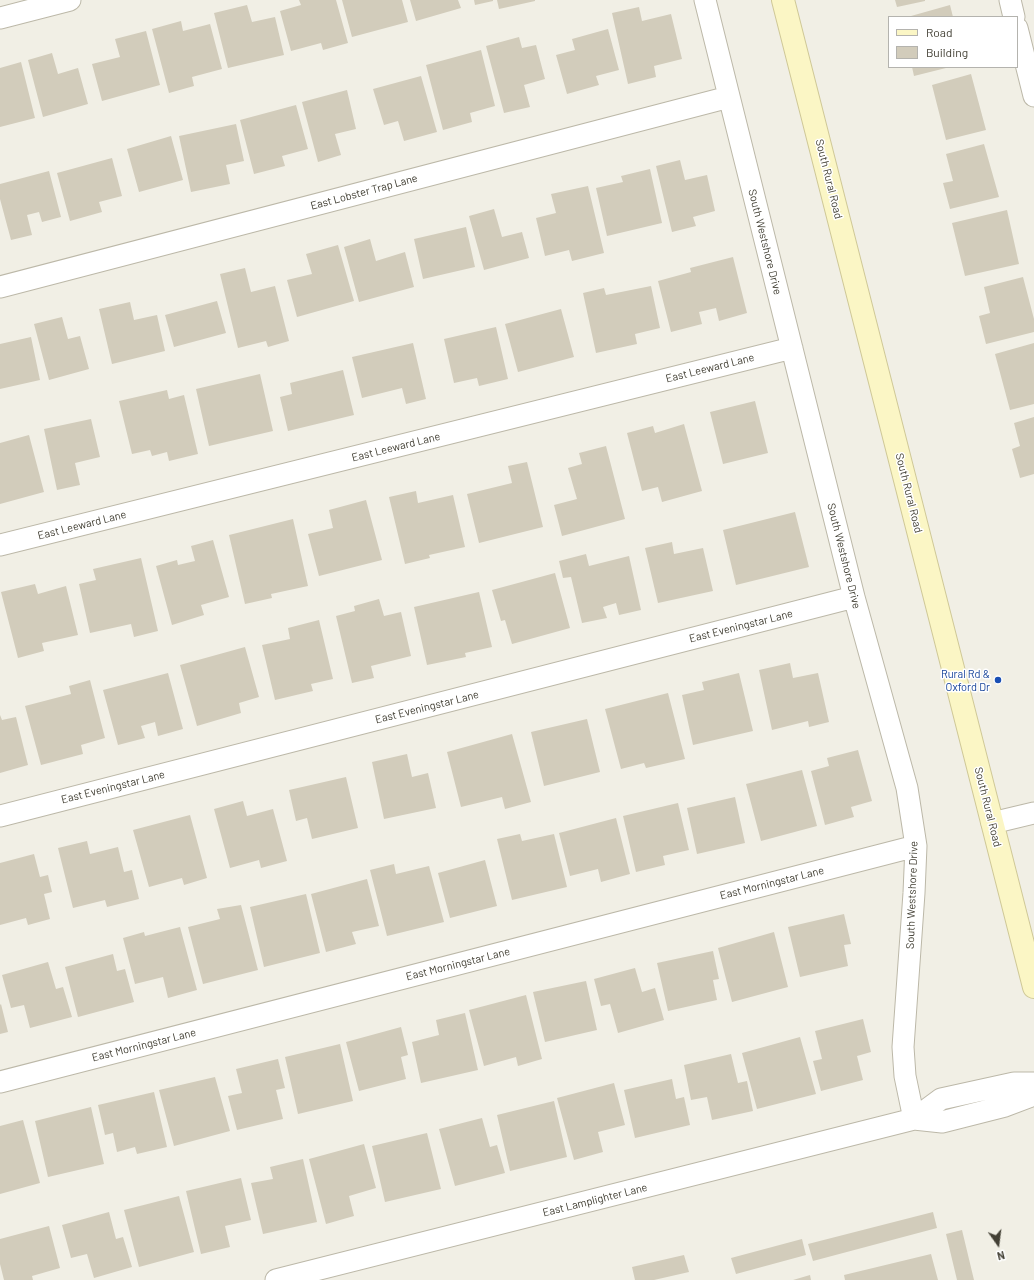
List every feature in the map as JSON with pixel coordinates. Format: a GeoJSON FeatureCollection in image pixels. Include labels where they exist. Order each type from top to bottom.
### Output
{"type":"FeatureCollection","features":[{"type":"Feature","properties":{"kind":"main road","name":"South Rural Road"},"geometry":{"type":"LineString","coordinates":[[783,0],[1034,987]]}},
{"type":"Feature","properties":{"kind":"street"},"geometry":{"type":"LineString","coordinates":[[0,18],[70,0]]}},
{"type":"Feature","properties":{"kind":"street","name":"South Westshore Drive"},"geometry":{"type":"LineString","coordinates":[[705,0],[854,597],[907,788],[916,846],[903,1047],[905,1076],[914,1119]]}},
{"type":"Feature","properties":{"kind":"street"},"geometry":{"type":"LineString","coordinates":[[1010,0],[1014,16]]}},
{"type":"Feature","properties":{"kind":"street"},"geometry":{"type":"LineString","coordinates":[[1018,32],[1034,96]]}},
{"type":"Feature","properties":{"kind":"street","name":"East Lobster Trap Lane"},"geometry":{"type":"LineString","coordinates":[[0,287],[729,97]]}},
{"type":"Feature","properties":{"kind":"street","name":"East Leeward Lane"},"geometry":{"type":"LineString","coordinates":[[0,545],[792,348]]}},
{"type":"Feature","properties":{"kind":"street","name":"East Eveningstar Lane"},"geometry":{"type":"LineString","coordinates":[[0,816],[854,597]]}},
{"type":"Feature","properties":{"kind":"street"},"geometry":{"type":"LineString","coordinates":[[992,823],[1034,813]]}},
{"type":"Feature","properties":{"kind":"street","name":"East Morningstar Lane"},"geometry":{"type":"LineString","coordinates":[[0,1082],[916,846]]}},
{"type":"Feature","properties":{"kind":"street","name":"East Lamplighter Lane"},"geometry":{"type":"LineString","coordinates":[[914,1119],[941,1099],[1014,1083],[1034,1083]]}},
{"type":"Feature","properties":{"kind":"street","name":"East Lamplighter Lane"},"geometry":{"type":"LineString","coordinates":[[276,1280],[914,1119],[942,1122],[1006,1106],[1034,1095]]}},
{"type":"Feature","properties":{"kind":"building"},"geometry":{"type":"Polygon","coordinates":[[[299,0],[336,0],[348,43],[323,50],[321,43],[291,51],[280,11],[301,5],[299,0]]]}},
{"type":"Feature","properties":{"kind":"building"},"geometry":{"type":"Polygon","coordinates":[[[342,0],[402,0],[408,22],[352,37],[342,0]]]}},
{"type":"Feature","properties":{"kind":"building"},"geometry":{"type":"Polygon","coordinates":[[[410,0],[458,0],[461,8],[416,21],[410,0]]]}},
{"type":"Feature","properties":{"kind":"building"},"geometry":{"type":"Polygon","coordinates":[[[474,0],[493,0],[493,1],[475,5],[474,0]]]}},
{"type":"Feature","properties":{"kind":"building"},"geometry":{"type":"Polygon","coordinates":[[[497,0],[535,0],[535,1],[499,9],[497,0]]]}},
{"type":"Feature","properties":{"kind":"building"},"geometry":{"type":"Polygon","coordinates":[[[895,0],[925,0],[925,1],[897,7],[895,0]]]}},
{"type":"Feature","properties":{"kind":"building"},"geometry":{"type":"Polygon","coordinates":[[[247,5],[252,22],[275,17],[284,55],[228,68],[214,13],[247,5]]]}},
{"type":"Feature","properties":{"kind":"building"},"geometry":{"type":"Polygon","coordinates":[[[950,5],[953,16],[911,16],[950,5]]]}},
{"type":"Feature","properties":{"kind":"building"},"geometry":{"type":"Polygon","coordinates":[[[639,7],[642,21],[671,14],[682,59],[654,66],[656,77],[628,84],[612,13],[639,7]]]}},
{"type":"Feature","properties":{"kind":"building"},"geometry":{"type":"Polygon","coordinates":[[[181,21],[183,31],[210,24],[222,69],[192,77],[194,86],[169,93],[152,29],[181,21]]]}},
{"type":"Feature","properties":{"kind":"building"},"geometry":{"type":"Polygon","coordinates":[[[608,29],[619,70],[596,76],[599,85],[567,94],[556,55],[575,50],[572,39],[608,29]]]}},
{"type":"Feature","properties":{"kind":"building"},"geometry":{"type":"Polygon","coordinates":[[[146,31],[160,85],[102,101],[92,64],[120,57],[115,39],[146,31]]]}},
{"type":"Feature","properties":{"kind":"building"},"geometry":{"type":"Polygon","coordinates":[[[519,37],[522,48],[536,45],[545,79],[524,85],[530,107],[504,113],[486,46],[519,37]]]}},
{"type":"Feature","properties":{"kind":"building"},"geometry":{"type":"Polygon","coordinates":[[[481,50],[495,106],[470,113],[472,122],[443,130],[426,65],[481,50]]]}},
{"type":"Feature","properties":{"kind":"building"},"geometry":{"type":"Polygon","coordinates":[[[52,53],[58,74],[78,68],[88,104],[43,117],[28,60],[52,53]]]}},
{"type":"Feature","properties":{"kind":"building"},"geometry":{"type":"Polygon","coordinates":[[[21,62],[35,118],[0,127],[0,68],[21,62]]]}},
{"type":"Feature","properties":{"kind":"building"},"geometry":{"type":"Polygon","coordinates":[[[912,68],[946,68],[914,76],[912,68]]]}},
{"type":"Feature","properties":{"kind":"building"},"geometry":{"type":"Polygon","coordinates":[[[971,74],[986,130],[946,140],[932,85],[971,74]]]}},
{"type":"Feature","properties":{"kind":"building"},"geometry":{"type":"Polygon","coordinates":[[[421,76],[437,132],[404,141],[398,121],[384,125],[373,89],[421,76]]]}},
{"type":"Feature","properties":{"kind":"building"},"geometry":{"type":"Polygon","coordinates":[[[347,90],[356,129],[335,134],[341,155],[318,162],[302,102],[347,90]]]}},
{"type":"Feature","properties":{"kind":"building"},"geometry":{"type":"Polygon","coordinates":[[[296,105],[308,149],[282,156],[285,166],[254,174],[240,120],[296,105]]]}},
{"type":"Feature","properties":{"kind":"building"},"geometry":{"type":"Polygon","coordinates":[[[236,124],[244,161],[226,165],[230,184],[191,192],[179,136],[236,124]]]}},
{"type":"Feature","properties":{"kind":"building"},"geometry":{"type":"Polygon","coordinates":[[[171,136],[183,180],[139,192],[127,149],[171,136]]]}},
{"type":"Feature","properties":{"kind":"building"},"geometry":{"type":"Polygon","coordinates":[[[984,144],[999,197],[950,209],[943,183],[953,181],[946,154],[984,144]]]}},
{"type":"Feature","properties":{"kind":"building"},"geometry":{"type":"Polygon","coordinates":[[[112,158],[122,196],[99,202],[102,212],[70,221],[57,173],[112,158]]]}},
{"type":"Feature","properties":{"kind":"building"},"geometry":{"type":"Polygon","coordinates":[[[680,160],[685,180],[707,175],[715,211],[693,217],[696,226],[672,232],[656,166],[680,160]]]}},
{"type":"Feature","properties":{"kind":"building"},"geometry":{"type":"Polygon","coordinates":[[[650,169],[662,223],[607,236],[596,188],[623,182],[621,176],[650,169]]]}},
{"type":"Feature","properties":{"kind":"building"},"geometry":{"type":"Polygon","coordinates":[[[49,171],[61,217],[42,222],[39,212],[27,215],[32,235],[11,240],[0,199],[0,184],[49,171]]]}},
{"type":"Feature","properties":{"kind":"building"},"geometry":{"type":"Polygon","coordinates":[[[588,186],[604,253],[572,261],[569,250],[545,256],[536,218],[556,213],[551,194],[588,186]]]}},
{"type":"Feature","properties":{"kind":"building"},"geometry":{"type":"Polygon","coordinates":[[[494,209],[502,237],[522,232],[529,258],[484,270],[469,216],[494,209]]]}},
{"type":"Feature","properties":{"kind":"building"},"geometry":{"type":"Polygon","coordinates":[[[1007,210],[1019,264],[965,276],[952,223],[1007,210]]]}},
{"type":"Feature","properties":{"kind":"building"},"geometry":{"type":"Polygon","coordinates":[[[466,227],[475,267],[423,279],[414,239],[466,227]]]}},
{"type":"Feature","properties":{"kind":"building"},"geometry":{"type":"Polygon","coordinates":[[[370,239],[376,261],[405,252],[414,287],[359,302],[344,247],[370,239]]]}},
{"type":"Feature","properties":{"kind":"building"},"geometry":{"type":"Polygon","coordinates":[[[338,245],[354,301],[297,317],[287,280],[312,274],[306,254],[338,245]]]}},
{"type":"Feature","properties":{"kind":"building"},"geometry":{"type":"Polygon","coordinates":[[[733,257],[747,313],[719,321],[716,308],[699,312],[702,324],[671,332],[658,281],[691,272],[690,268],[733,257]]]}},
{"type":"Feature","properties":{"kind":"building"},"geometry":{"type":"Polygon","coordinates":[[[245,268],[251,292],[275,286],[289,341],[268,347],[266,341],[238,348],[220,274],[245,268]]]}},
{"type":"Feature","properties":{"kind":"building"},"geometry":{"type":"Polygon","coordinates":[[[1023,277],[1034,319],[1034,332],[986,344],[979,316],[990,313],[984,287],[1023,277]]]}},
{"type":"Feature","properties":{"kind":"building"},"geometry":{"type":"Polygon","coordinates":[[[651,286],[660,328],[635,334],[637,344],[596,353],[583,293],[604,288],[606,295],[651,286]]]}},
{"type":"Feature","properties":{"kind":"building"},"geometry":{"type":"Polygon","coordinates":[[[217,301],[226,333],[174,347],[165,315],[217,301]]]}},
{"type":"Feature","properties":{"kind":"building"},"geometry":{"type":"Polygon","coordinates":[[[130,302],[134,320],[157,315],[165,351],[112,364],[99,309],[130,302]]]}},
{"type":"Feature","properties":{"kind":"building"},"geometry":{"type":"Polygon","coordinates":[[[561,309],[574,357],[518,372],[505,324],[561,309]]]}},
{"type":"Feature","properties":{"kind":"building"},"geometry":{"type":"Polygon","coordinates":[[[62,317],[68,339],[80,336],[89,369],[49,380],[34,324],[62,317]]]}},
{"type":"Feature","properties":{"kind":"building"},"geometry":{"type":"Polygon","coordinates":[[[496,327],[508,379],[479,386],[477,378],[454,383],[444,339],[496,327]]]}},
{"type":"Feature","properties":{"kind":"building"},"geometry":{"type":"Polygon","coordinates":[[[31,337],[40,380],[0,389],[0,344],[31,337]]]}},
{"type":"Feature","properties":{"kind":"building"},"geometry":{"type":"Polygon","coordinates":[[[413,343],[426,399],[406,404],[402,388],[362,398],[352,357],[413,343]]]}},
{"type":"Feature","properties":{"kind":"building"},"geometry":{"type":"Polygon","coordinates":[[[1034,343],[1034,404],[1010,410],[995,354],[1034,343]]]}},
{"type":"Feature","properties":{"kind":"building"},"geometry":{"type":"Polygon","coordinates":[[[343,370],[354,415],[288,431],[280,397],[292,394],[290,383],[343,370]]]}},
{"type":"Feature","properties":{"kind":"building"},"geometry":{"type":"Polygon","coordinates":[[[260,374],[273,431],[209,446],[196,389],[260,374]]]}},
{"type":"Feature","properties":{"kind":"building"},"geometry":{"type":"Polygon","coordinates":[[[167,390],[169,399],[184,395],[198,454],[169,461],[167,452],[152,456],[150,450],[132,454],[119,401],[167,390]]]}},
{"type":"Feature","properties":{"kind":"building"},"geometry":{"type":"Polygon","coordinates":[[[755,401],[768,453],[723,464],[710,412],[755,401]]]}},
{"type":"Feature","properties":{"kind":"building"},"geometry":{"type":"Polygon","coordinates":[[[1034,417],[1034,474],[1020,478],[1012,449],[1020,446],[1014,423],[1034,417]]]}},
{"type":"Feature","properties":{"kind":"building"},"geometry":{"type":"Polygon","coordinates":[[[91,419],[100,457],[75,463],[80,485],[57,490],[44,429],[91,419]]]}},
{"type":"Feature","properties":{"kind":"building"},"geometry":{"type":"Polygon","coordinates":[[[684,424],[702,491],[662,502],[658,487],[642,491],[627,433],[653,426],[655,433],[684,424]]]}},
{"type":"Feature","properties":{"kind":"building"},"geometry":{"type":"Polygon","coordinates":[[[29,435],[44,492],[0,504],[0,443],[29,435]]]}},
{"type":"Feature","properties":{"kind":"building"},"geometry":{"type":"Polygon","coordinates":[[[606,446],[625,519],[562,536],[554,505],[577,499],[568,468],[582,464],[579,453],[606,446]]]}},
{"type":"Feature","properties":{"kind":"building"},"geometry":{"type":"Polygon","coordinates":[[[527,462],[543,527],[479,543],[467,494],[512,483],[508,466],[527,462]]]}},
{"type":"Feature","properties":{"kind":"building"},"geometry":{"type":"Polygon","coordinates":[[[416,491],[418,503],[453,495],[465,547],[429,555],[430,558],[405,564],[389,497],[416,491]]]}},
{"type":"Feature","properties":{"kind":"building"},"geometry":{"type":"Polygon","coordinates":[[[366,500],[382,560],[319,576],[308,534],[333,528],[329,510],[366,500]]]}},
{"type":"Feature","properties":{"kind":"building"},"geometry":{"type":"Polygon","coordinates":[[[795,512],[809,567],[736,585],[723,530],[795,512]]]}},
{"type":"Feature","properties":{"kind":"building"},"geometry":{"type":"Polygon","coordinates":[[[293,519],[308,586],[271,594],[272,598],[245,604],[229,535],[293,519]]]}},
{"type":"Feature","properties":{"kind":"building"},"geometry":{"type":"Polygon","coordinates":[[[213,540],[229,597],[201,605],[204,615],[172,625],[156,566],[177,560],[178,565],[195,561],[191,546],[213,540]]]}},
{"type":"Feature","properties":{"kind":"building"},"geometry":{"type":"Polygon","coordinates":[[[672,542],[674,554],[703,548],[713,591],[658,603],[645,548],[672,542]]]}},
{"type":"Feature","properties":{"kind":"building"},"geometry":{"type":"Polygon","coordinates":[[[586,554],[589,566],[629,556],[641,610],[619,615],[616,603],[603,607],[607,618],[582,623],[571,577],[563,578],[559,561],[586,554]]]}},
{"type":"Feature","properties":{"kind":"building"},"geometry":{"type":"Polygon","coordinates":[[[141,558],[158,631],[134,637],[131,624],[90,633],[79,584],[96,580],[93,569],[141,558]]]}},
{"type":"Feature","properties":{"kind":"building"},"geometry":{"type":"Polygon","coordinates":[[[555,573],[570,628],[512,644],[505,620],[501,621],[492,590],[555,573]]]}},
{"type":"Feature","properties":{"kind":"building"},"geometry":{"type":"Polygon","coordinates":[[[35,584],[38,594],[66,586],[78,635],[42,643],[44,651],[18,658],[1,592],[35,584]]]}},
{"type":"Feature","properties":{"kind":"building"},"geometry":{"type":"Polygon","coordinates":[[[479,592],[492,647],[465,653],[466,657],[427,665],[414,607],[479,592]]]}},
{"type":"Feature","properties":{"kind":"building"},"geometry":{"type":"Polygon","coordinates":[[[379,599],[384,616],[401,612],[411,656],[371,666],[374,678],[352,683],[336,616],[355,611],[354,606],[379,599]]]}},
{"type":"Feature","properties":{"kind":"building"},"geometry":{"type":"Polygon","coordinates":[[[319,620],[333,679],[311,684],[313,691],[275,700],[262,645],[290,639],[288,628],[319,620]]]}},
{"type":"Feature","properties":{"kind":"building"},"geometry":{"type":"Polygon","coordinates":[[[245,647],[259,697],[239,703],[241,713],[197,726],[180,665],[245,647]]]}},
{"type":"Feature","properties":{"kind":"building"},"geometry":{"type":"Polygon","coordinates":[[[790,663],[793,678],[818,673],[829,722],[809,727],[808,721],[772,730],[759,670],[790,663]]]}},
{"type":"Feature","properties":{"kind":"building"},"geometry":{"type":"Polygon","coordinates":[[[168,673],[183,729],[158,736],[155,722],[141,726],[145,738],[118,745],[103,690],[168,673]]]}},
{"type":"Feature","properties":{"kind":"building"},"geometry":{"type":"Polygon","coordinates":[[[739,673],[753,731],[693,745],[682,695],[704,690],[702,682],[739,673]]]}},
{"type":"Feature","properties":{"kind":"building"},"geometry":{"type":"Polygon","coordinates":[[[90,680],[105,738],[81,745],[83,754],[41,765],[25,706],[71,694],[69,686],[90,680]]]}},
{"type":"Feature","properties":{"kind":"building"},"geometry":{"type":"Polygon","coordinates":[[[668,693],[685,759],[646,768],[644,763],[621,769],[605,709],[668,693]]]}},
{"type":"Feature","properties":{"kind":"building"},"geometry":{"type":"Polygon","coordinates":[[[0,715],[2,720],[16,717],[28,765],[0,773],[0,715]]]}},
{"type":"Feature","properties":{"kind":"building"},"geometry":{"type":"Polygon","coordinates":[[[587,719],[600,772],[544,786],[531,732],[587,719]]]}},
{"type":"Feature","properties":{"kind":"building"},"geometry":{"type":"Polygon","coordinates":[[[512,734],[531,802],[505,809],[502,797],[461,807],[447,752],[512,734]]]}},
{"type":"Feature","properties":{"kind":"building"},"geometry":{"type":"Polygon","coordinates":[[[858,750],[872,801],[851,807],[854,817],[825,825],[811,771],[829,766],[827,758],[858,750]]]}},
{"type":"Feature","properties":{"kind":"building"},"geometry":{"type":"Polygon","coordinates":[[[407,754],[412,777],[428,773],[436,808],[384,819],[372,762],[407,754]]]}},
{"type":"Feature","properties":{"kind":"building"},"geometry":{"type":"Polygon","coordinates":[[[802,770],[817,826],[761,841],[746,784],[802,770]]]}},
{"type":"Feature","properties":{"kind":"building"},"geometry":{"type":"Polygon","coordinates":[[[346,777],[358,828],[312,839],[307,818],[296,821],[289,790],[346,777]]]}},
{"type":"Feature","properties":{"kind":"building"},"geometry":{"type":"Polygon","coordinates":[[[735,797],[745,843],[697,854],[687,808],[735,797]]]}},
{"type":"Feature","properties":{"kind":"building"},"geometry":{"type":"Polygon","coordinates":[[[243,801],[247,816],[273,809],[287,861],[261,868],[259,860],[230,868],[214,809],[243,801]]]}},
{"type":"Feature","properties":{"kind":"building"},"geometry":{"type":"Polygon","coordinates":[[[678,803],[689,850],[663,856],[665,865],[636,872],[623,816],[678,803]]]}},
{"type":"Feature","properties":{"kind":"building"},"geometry":{"type":"Polygon","coordinates":[[[190,815],[207,878],[184,885],[182,878],[149,887],[133,830],[190,815]]]}},
{"type":"Feature","properties":{"kind":"building"},"geometry":{"type":"Polygon","coordinates":[[[616,818],[630,874],[601,882],[598,869],[570,876],[559,833],[616,818]]]}},
{"type":"Feature","properties":{"kind":"building"},"geometry":{"type":"Polygon","coordinates":[[[520,834],[522,841],[554,834],[567,887],[512,900],[497,839],[520,834]]]}},
{"type":"Feature","properties":{"kind":"building"},"geometry":{"type":"Polygon","coordinates":[[[87,841],[90,854],[118,847],[124,872],[132,870],[139,899],[107,907],[105,900],[73,908],[58,848],[87,841]]]}},
{"type":"Feature","properties":{"kind":"building"},"geometry":{"type":"Polygon","coordinates":[[[34,854],[40,877],[48,875],[52,892],[44,894],[50,919],[28,925],[26,918],[0,925],[0,863],[34,854]]]}},
{"type":"Feature","properties":{"kind":"building"},"geometry":{"type":"Polygon","coordinates":[[[485,860],[497,906],[450,918],[438,873],[485,860]]]}},
{"type":"Feature","properties":{"kind":"building"},"geometry":{"type":"Polygon","coordinates":[[[394,864],[396,874],[429,866],[444,922],[387,936],[370,870],[394,864]]]}},
{"type":"Feature","properties":{"kind":"building"},"geometry":{"type":"Polygon","coordinates":[[[367,879],[379,926],[352,932],[356,944],[326,952],[311,894],[367,879]]]}},
{"type":"Feature","properties":{"kind":"building"},"geometry":{"type":"Polygon","coordinates":[[[306,894],[320,953],[264,967],[250,907],[306,894]]]}},
{"type":"Feature","properties":{"kind":"building"},"geometry":{"type":"Polygon","coordinates":[[[241,905],[258,970],[203,984],[188,927],[220,919],[217,909],[241,905]]]}},
{"type":"Feature","properties":{"kind":"building"},"geometry":{"type":"Polygon","coordinates":[[[844,914],[851,944],[844,945],[848,966],[800,977],[788,927],[844,914]]]}},
{"type":"Feature","properties":{"kind":"building"},"geometry":{"type":"Polygon","coordinates":[[[180,927],[197,990],[168,998],[163,977],[135,984],[123,938],[144,932],[145,936],[180,927]]]}},
{"type":"Feature","properties":{"kind":"building"},"geometry":{"type":"Polygon","coordinates":[[[774,932],[788,987],[732,1002],[718,948],[774,932]]]}},
{"type":"Feature","properties":{"kind":"building"},"geometry":{"type":"Polygon","coordinates":[[[713,951],[719,979],[713,980],[717,1000],[668,1011],[657,963],[713,951]]]}},
{"type":"Feature","properties":{"kind":"building"},"geometry":{"type":"Polygon","coordinates":[[[113,954],[117,971],[125,969],[134,1002],[78,1017],[65,967],[113,954]]]}},
{"type":"Feature","properties":{"kind":"building"},"geometry":{"type":"Polygon","coordinates":[[[48,962],[56,989],[63,987],[72,1017],[30,1028],[24,1005],[11,1008],[2,975],[48,962]]]}},
{"type":"Feature","properties":{"kind":"building"},"geometry":{"type":"Polygon","coordinates":[[[635,968],[642,992],[655,988],[664,1020],[618,1033],[610,1004],[601,1006],[594,979],[635,968]]]}},
{"type":"Feature","properties":{"kind":"building"},"geometry":{"type":"Polygon","coordinates":[[[586,981],[597,1030],[545,1042],[533,992],[586,981]]]}},
{"type":"Feature","properties":{"kind":"building"},"geometry":{"type":"Polygon","coordinates":[[[526,995],[542,1059],[518,1066],[516,1057],[484,1066],[469,1010],[526,995]]]}},
{"type":"Feature","properties":{"kind":"building"},"geometry":{"type":"Polygon","coordinates":[[[1,1004],[8,1032],[0,1034],[0,1005],[1,1004]]]}},
{"type":"Feature","properties":{"kind":"building"},"geometry":{"type":"Polygon","coordinates":[[[465,1013],[478,1070],[421,1083],[412,1042],[439,1035],[436,1020],[465,1013]]]}},
{"type":"Feature","properties":{"kind":"building"},"geometry":{"type":"Polygon","coordinates":[[[863,1019],[871,1052],[857,1056],[863,1080],[821,1091],[813,1061],[822,1059],[815,1031],[863,1019]]]}},
{"type":"Feature","properties":{"kind":"building"},"geometry":{"type":"Polygon","coordinates":[[[401,1027],[408,1055],[401,1057],[406,1079],[359,1091],[346,1042],[401,1027]]]}},
{"type":"Feature","properties":{"kind":"building"},"geometry":{"type":"Polygon","coordinates":[[[800,1037],[816,1094],[757,1109],[742,1053],[800,1037]]]}},
{"type":"Feature","properties":{"kind":"building"},"geometry":{"type":"Polygon","coordinates":[[[340,1044],[353,1101],[298,1114],[285,1057],[340,1044]]]}},
{"type":"Feature","properties":{"kind":"building"},"geometry":{"type":"Polygon","coordinates":[[[731,1054],[738,1083],[747,1081],[753,1111],[712,1120],[707,1097],[691,1100],[684,1065],[731,1054]]]}},
{"type":"Feature","properties":{"kind":"building"},"geometry":{"type":"Polygon","coordinates":[[[278,1059],[285,1088],[276,1090],[283,1119],[237,1130],[228,1096],[242,1093],[236,1069],[278,1059]]]}},
{"type":"Feature","properties":{"kind":"building"},"geometry":{"type":"Polygon","coordinates":[[[215,1077],[230,1131],[174,1146],[159,1090],[215,1077]]]}},
{"type":"Feature","properties":{"kind":"building"},"geometry":{"type":"Polygon","coordinates":[[[672,1079],[676,1099],[684,1097],[690,1125],[635,1138],[624,1090],[672,1079]]]}},
{"type":"Feature","properties":{"kind":"building"},"geometry":{"type":"Polygon","coordinates":[[[614,1083],[625,1125],[598,1132],[603,1152],[574,1160],[557,1098],[614,1083]]]}},
{"type":"Feature","properties":{"kind":"building"},"geometry":{"type":"Polygon","coordinates":[[[154,1092],[167,1147],[137,1154],[135,1147],[117,1152],[113,1133],[105,1135],[98,1105],[154,1092]]]}},
{"type":"Feature","properties":{"kind":"building"},"geometry":{"type":"Polygon","coordinates":[[[554,1101],[567,1157],[510,1171],[497,1115],[554,1101]]]}},
{"type":"Feature","properties":{"kind":"building"},"geometry":{"type":"Polygon","coordinates":[[[91,1107],[104,1164],[48,1177],[35,1121],[91,1107]]]}},
{"type":"Feature","properties":{"kind":"building"},"geometry":{"type":"Polygon","coordinates":[[[482,1118],[490,1147],[497,1145],[505,1173],[455,1186],[439,1129],[482,1118]]]}},
{"type":"Feature","properties":{"kind":"building"},"geometry":{"type":"Polygon","coordinates":[[[23,1120],[40,1183],[0,1194],[0,1126],[23,1120]]]}},
{"type":"Feature","properties":{"kind":"building"},"geometry":{"type":"Polygon","coordinates":[[[427,1133],[441,1189],[385,1202],[372,1146],[427,1133]]]}},
{"type":"Feature","properties":{"kind":"building"},"geometry":{"type":"Polygon","coordinates":[[[364,1144],[376,1188],[349,1196],[354,1216],[326,1224],[309,1159],[364,1144]]]}},
{"type":"Feature","properties":{"kind":"building"},"geometry":{"type":"Polygon","coordinates":[[[303,1159],[317,1222],[263,1234],[251,1183],[273,1179],[270,1167],[303,1159]]]}},
{"type":"Feature","properties":{"kind":"building"},"geometry":{"type":"Polygon","coordinates":[[[241,1178],[251,1220],[225,1226],[230,1247],[201,1254],[186,1191],[241,1178]]]}},
{"type":"Feature","properties":{"kind":"building"},"geometry":{"type":"Polygon","coordinates":[[[179,1196],[194,1252],[139,1267],[124,1210],[179,1196]]]}},
{"type":"Feature","properties":{"kind":"building"},"geometry":{"type":"Polygon","coordinates":[[[109,1212],[116,1239],[123,1237],[132,1267],[94,1278],[87,1254],[71,1258],[62,1225],[109,1212]]]}},
{"type":"Feature","properties":{"kind":"building"},"geometry":{"type":"Polygon","coordinates":[[[933,1212],[937,1228],[813,1261],[808,1244],[933,1212]]]}},
{"type":"Feature","properties":{"kind":"building"},"geometry":{"type":"Polygon","coordinates":[[[49,1226],[60,1268],[32,1276],[33,1280],[4,1280],[0,1264],[0,1239],[49,1226]]]}},
{"type":"Feature","properties":{"kind":"building"},"geometry":{"type":"Polygon","coordinates":[[[962,1230],[974,1280],[957,1280],[946,1234],[962,1230]]]}},
{"type":"Feature","properties":{"kind":"building"},"geometry":{"type":"Polygon","coordinates":[[[802,1239],[806,1255],[736,1274],[731,1258],[802,1239]]]}},
{"type":"Feature","properties":{"kind":"building"},"geometry":{"type":"Polygon","coordinates":[[[931,1254],[938,1280],[845,1280],[844,1275],[931,1254]]]}},
{"type":"Feature","properties":{"kind":"building"},"geometry":{"type":"Polygon","coordinates":[[[684,1255],[689,1272],[654,1280],[635,1280],[632,1267],[684,1255]]]}},
{"type":"Feature","properties":{"kind":"building"},"geometry":{"type":"Polygon","coordinates":[[[810,1275],[811,1280],[793,1280],[810,1275]]]}},
{"type":"Feature","properties":{"kind":"place","name":"Rural Rd & Oxford Dr"},"geometry":{"type":"Point","coordinates":[998,680]}}]}
